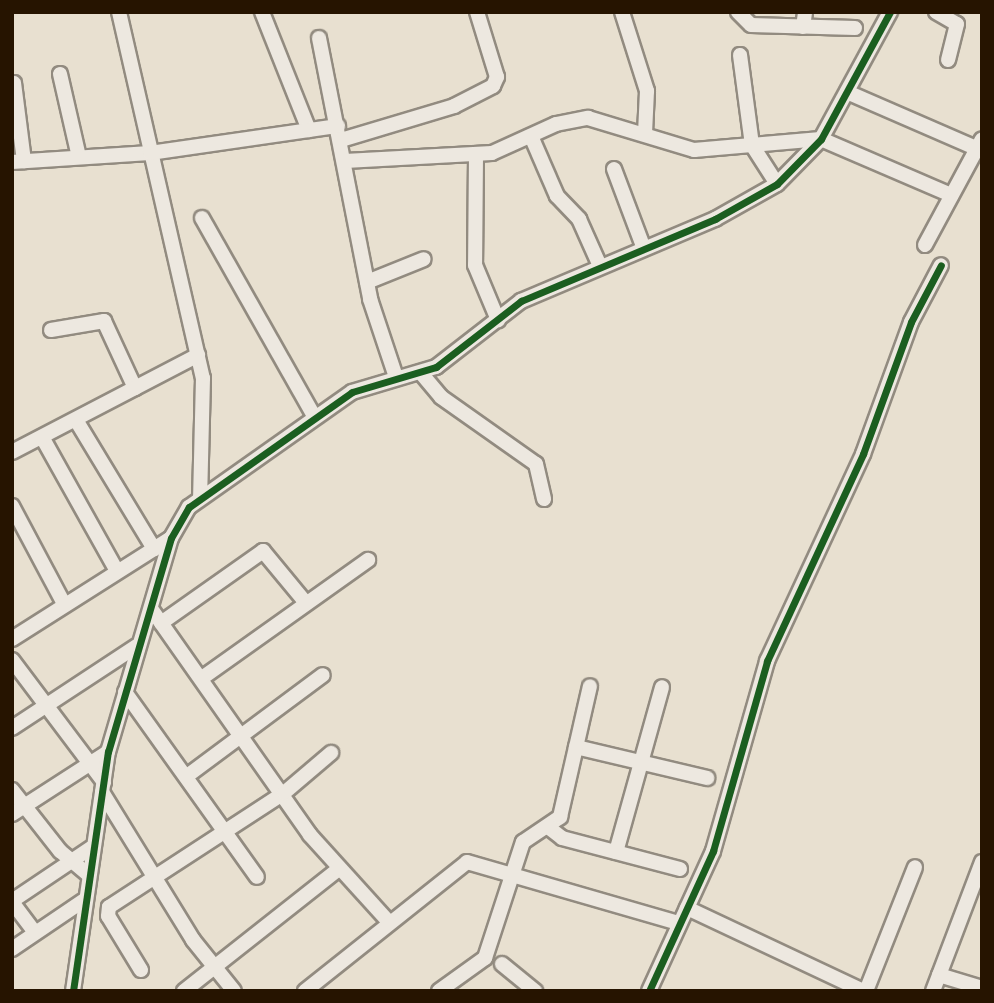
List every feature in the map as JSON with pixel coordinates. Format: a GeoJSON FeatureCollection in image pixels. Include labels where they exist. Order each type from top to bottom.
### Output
{"type":"FeatureCollection","features":[{"type":"Feature","properties":{"kind":"street"},"geometry":{"type":"LineString","coordinates":[[119,12],[198,355],[207,408],[200,497]]}},
{"type":"Feature","properties":{"kind":"street"},"geometry":{"type":"LineString","coordinates":[[262,12],[309,130]]}},
{"type":"Feature","properties":{"kind":"street"},"geometry":{"type":"LineString","coordinates":[[14,83],[18,161],[150,153],[309,130],[340,133],[454,106],[493,86],[497,78],[477,12]]}},
{"type":"Feature","properties":{"kind":"street"},"geometry":{"type":"LineString","coordinates":[[622,12],[647,91],[645,133]]}},
{"type":"Feature","properties":{"kind":"street"},"geometry":{"type":"LineString","coordinates":[[738,12],[751,25],[804,20],[855,28]]}},
{"type":"Feature","properties":{"kind":"street"},"geometry":{"type":"LineString","coordinates":[[73,991],[83,901],[108,752],[136,646],[152,610],[171,538],[200,497],[352,392],[396,377],[421,373],[447,362],[530,296],[644,249],[777,184],[821,139],[890,12]]}},
{"type":"Feature","properties":{"kind":"street"},"geometry":{"type":"LineString","coordinates":[[936,12],[957,24],[948,60]]}},
{"type":"Feature","properties":{"kind":"street"},"geometry":{"type":"LineString","coordinates":[[319,38],[340,133],[367,282],[396,377]]}},
{"type":"Feature","properties":{"kind":"street"},"geometry":{"type":"LineString","coordinates":[[740,55],[752,145],[777,184]]}},
{"type":"Feature","properties":{"kind":"street"},"geometry":{"type":"LineString","coordinates":[[60,74],[79,157]]}},
{"type":"Feature","properties":{"kind":"street"},"geometry":{"type":"LineString","coordinates":[[847,92],[980,142],[925,245]]}},
{"type":"Feature","properties":{"kind":"street"},"geometry":{"type":"LineString","coordinates":[[345,161],[475,156],[588,118],[645,133],[694,150],[821,139],[951,195]]}},
{"type":"Feature","properties":{"kind":"street"},"geometry":{"type":"LineString","coordinates":[[531,136],[557,196],[579,219],[600,266]]}},
{"type":"Feature","properties":{"kind":"street"},"geometry":{"type":"LineString","coordinates":[[475,156],[475,265],[498,320]]}},
{"type":"Feature","properties":{"kind":"street"},"geometry":{"type":"LineString","coordinates":[[614,169],[644,249]]}},
{"type":"Feature","properties":{"kind":"street"},"geometry":{"type":"LineString","coordinates":[[202,219],[314,416]]}},
{"type":"Feature","properties":{"kind":"street"},"geometry":{"type":"LineString","coordinates":[[367,282],[424,259]]}},
{"type":"Feature","properties":{"kind":"street"},"geometry":{"type":"LineString","coordinates":[[649,991],[713,851],[767,660],[863,454],[911,322],[941,265]]}},
{"type":"Feature","properties":{"kind":"street"},"geometry":{"type":"LineString","coordinates":[[51,330],[104,321],[135,388]]}},
{"type":"Feature","properties":{"kind":"street"},"geometry":{"type":"LineString","coordinates":[[12,452],[198,355]]}},
{"type":"Feature","properties":{"kind":"street"},"geometry":{"type":"LineString","coordinates":[[421,373],[441,397],[536,464],[544,499]]}},
{"type":"Feature","properties":{"kind":"street"},"geometry":{"type":"LineString","coordinates":[[76,420],[154,549]]}},
{"type":"Feature","properties":{"kind":"street"},"geometry":{"type":"LineString","coordinates":[[43,437],[117,571]]}},
{"type":"Feature","properties":{"kind":"street"},"geometry":{"type":"LineString","coordinates":[[12,506],[64,604]]}},
{"type":"Feature","properties":{"kind":"street"},"geometry":{"type":"LineString","coordinates":[[13,636],[171,538]]}},
{"type":"Feature","properties":{"kind":"street"},"geometry":{"type":"LineString","coordinates":[[161,623],[263,551],[306,603]]}},
{"type":"Feature","properties":{"kind":"street"},"geometry":{"type":"LineString","coordinates":[[202,678],[368,561]]}},
{"type":"Feature","properties":{"kind":"street"},"geometry":{"type":"LineString","coordinates":[[152,610],[244,735],[337,870],[387,920]]}},
{"type":"Feature","properties":{"kind":"street"},"geometry":{"type":"LineString","coordinates":[[12,728],[136,646]]}},
{"type":"Feature","properties":{"kind":"street"},"geometry":{"type":"LineString","coordinates":[[12,660],[103,787],[154,877],[234,991]]}},
{"type":"Feature","properties":{"kind":"street"},"geometry":{"type":"LineString","coordinates":[[187,776],[323,675]]}},
{"type":"Feature","properties":{"kind":"street"},"geometry":{"type":"LineString","coordinates":[[439,991],[490,950],[518,873],[528,836],[548,827],[560,817],[590,686]]}},
{"type":"Feature","properties":{"kind":"street"},"geometry":{"type":"LineString","coordinates":[[617,852],[662,687]]}},
{"type":"Feature","properties":{"kind":"street"},"geometry":{"type":"LineString","coordinates":[[125,692],[228,830],[257,877]]}},
{"type":"Feature","properties":{"kind":"street"},"geometry":{"type":"LineString","coordinates":[[576,747],[707,778]]}},
{"type":"Feature","properties":{"kind":"street"},"geometry":{"type":"LineString","coordinates":[[18,810],[108,752]]}},
{"type":"Feature","properties":{"kind":"street"},"geometry":{"type":"LineString","coordinates":[[141,970],[107,911],[154,877],[285,793],[331,753]]}},
{"type":"Feature","properties":{"kind":"street"},"geometry":{"type":"LineString","coordinates":[[12,790],[18,810],[87,874]]}},
{"type":"Feature","properties":{"kind":"street"},"geometry":{"type":"LineString","coordinates":[[548,827],[562,838],[680,869]]}},
{"type":"Feature","properties":{"kind":"street"},"geometry":{"type":"LineString","coordinates":[[36,932],[12,901],[68,859],[91,848]]}},
{"type":"Feature","properties":{"kind":"street"},"geometry":{"type":"LineString","coordinates":[[305,991],[387,920],[467,862],[518,873],[678,923]]}},
{"type":"Feature","properties":{"kind":"street"},"geometry":{"type":"LineString","coordinates":[[933,991],[982,862]]}},
{"type":"Feature","properties":{"kind":"street"},"geometry":{"type":"LineString","coordinates":[[687,908],[864,991],[915,867]]}},
{"type":"Feature","properties":{"kind":"street"},"geometry":{"type":"LineString","coordinates":[[184,991],[337,870]]}},
{"type":"Feature","properties":{"kind":"street"},"geometry":{"type":"LineString","coordinates":[[12,949],[83,901]]}},
{"type":"Feature","properties":{"kind":"street"},"geometry":{"type":"LineString","coordinates":[[502,964],[535,991]]}},
{"type":"Feature","properties":{"kind":"street"},"geometry":{"type":"LineString","coordinates":[[939,975],[982,988]]}},
{"type":"Feature","properties":{"kind":"cycle path"},"geometry":{"type":"LineString","coordinates":[[73,991],[108,752],[171,538],[189,507],[352,392],[436,367],[521,301],[715,219],[777,184],[821,139],[890,12]]}},
{"type":"Feature","properties":{"kind":"cycle path"},"geometry":{"type":"LineString","coordinates":[[649,991],[713,851],[767,661],[863,454],[911,322],[941,265]]}}]}
